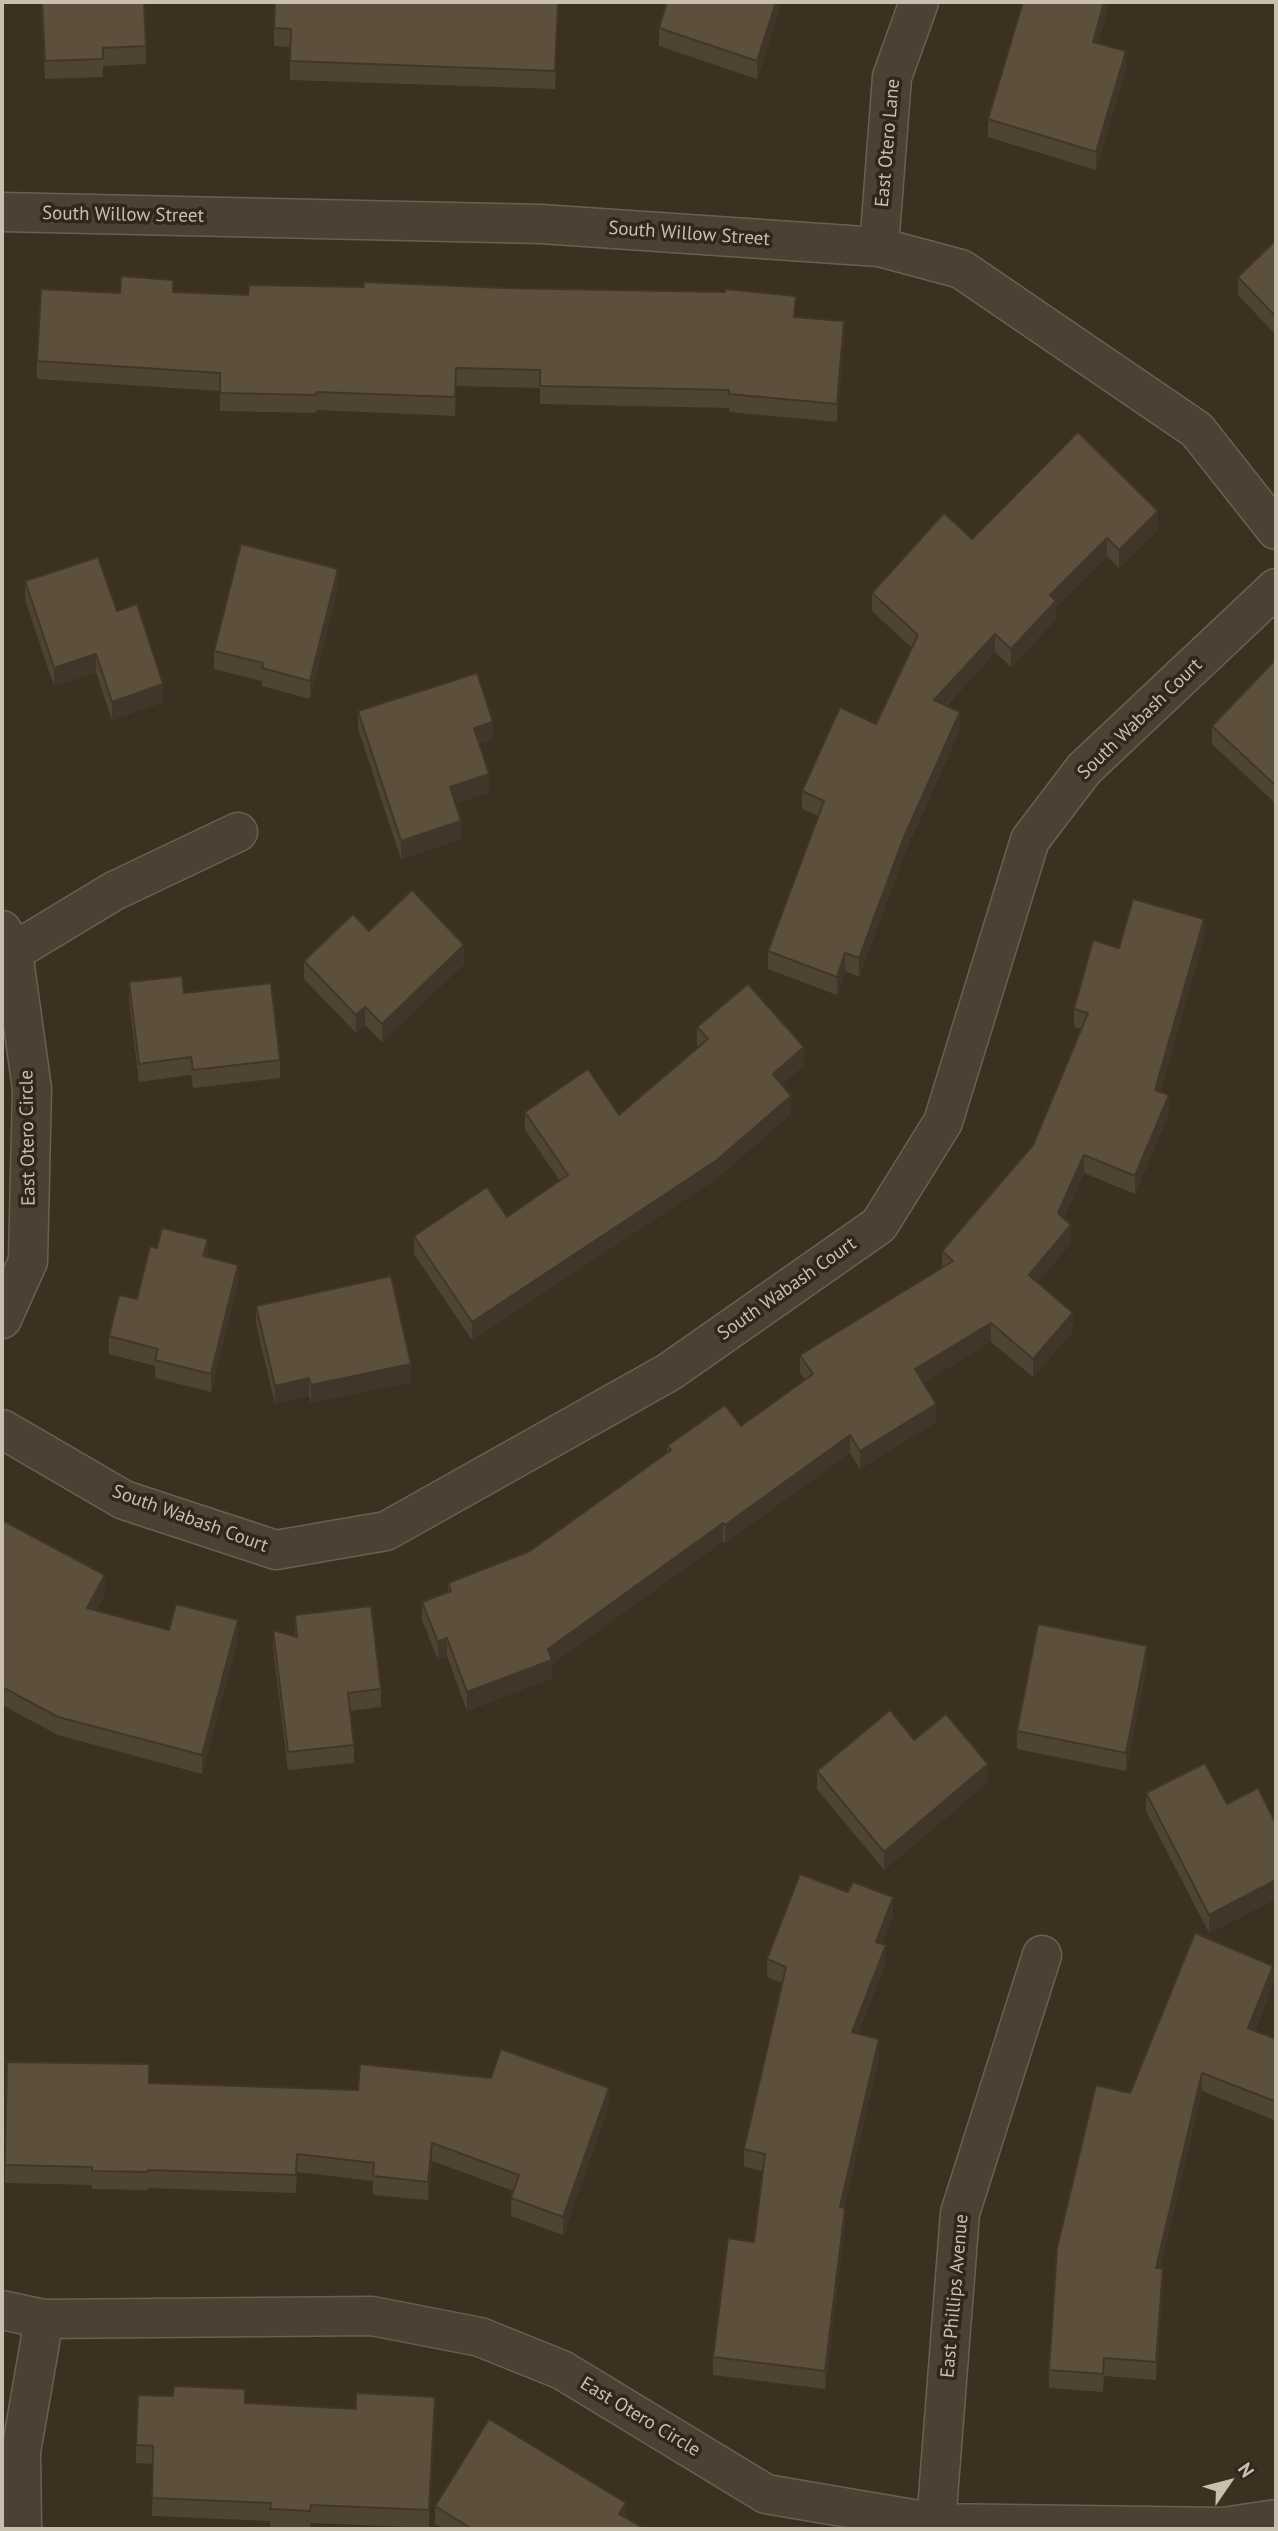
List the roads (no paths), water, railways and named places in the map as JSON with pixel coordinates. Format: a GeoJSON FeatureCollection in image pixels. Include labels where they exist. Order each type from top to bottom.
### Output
{"type":"FeatureCollection","features":[{"type":"Feature","properties":{"kind":"street","name":"East Otero Lane"},"geometry":{"type":"LineString","coordinates":[[878,247],[892,77],[919,2]]}},
{"type":"Feature","properties":{"kind":"street","name":"South Willow Street"},"geometry":{"type":"LineString","coordinates":[[2,212],[541,224],[878,247],[961,269],[1197,430],[1276,530]]}},
{"type":"Feature","properties":{"kind":"street","name":"South Wabash Court"},"geometry":{"type":"LineString","coordinates":[[2,1429],[124,1500],[276,1550],[386,1531],[669,1372],[879,1225],[943,1122],[1030,839],[1084,769],[1276,589]]}},
{"type":"Feature","properties":{"kind":"street","name":"East Otero Circle"},"geometry":{"type":"LineString","coordinates":[[2,1319],[28,1261],[32,1089],[7,941],[238,832]]}},
{"type":"Feature","properties":{"kind":"street","name":"East Phillips Avenue"},"geometry":{"type":"LineString","coordinates":[[936,2523],[960,2213],[1042,1955]]}},
{"type":"Feature","properties":{"kind":"street","name":"East Otero Circle"},"geometry":{"type":"LineString","coordinates":[[2,2311],[44,2319],[372,2316],[480,2337],[562,2370],[766,2494],[936,2523],[1223,2527],[1276,2519]]}},
{"type":"Feature","properties":{"kind":"street"},"geometry":{"type":"LineString","coordinates":[[22,2529],[21,2452],[44,2319]]}}]}
